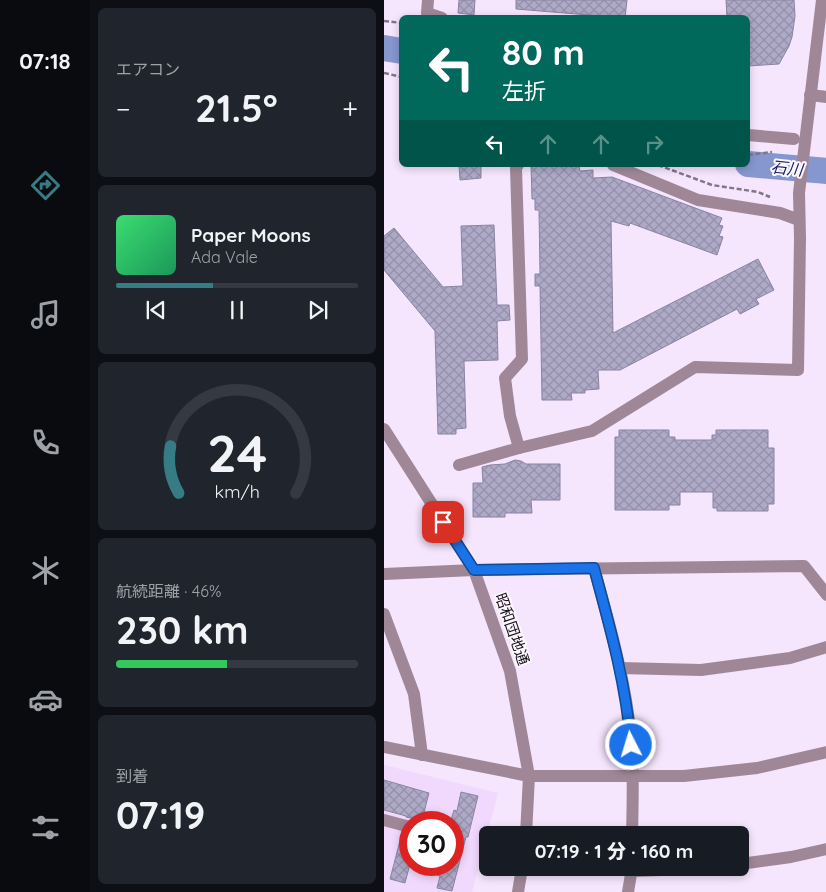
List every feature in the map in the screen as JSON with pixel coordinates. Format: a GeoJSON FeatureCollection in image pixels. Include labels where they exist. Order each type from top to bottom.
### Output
{"type":"FeatureCollection","features":[{"type":"Feature","properties":{"kind":"street"},"geometry":{"type":"LineString","coordinates":[[428,0],[427,13],[433,15]]}},
{"type":"Feature","properties":{"kind":"street"},"geometry":{"type":"LineString","coordinates":[[459,465],[519,448],[592,431],[694,367],[798,370],[799,193],[810,95],[823,9]]}},
{"type":"Feature","properties":{"kind":"street"},"geometry":{"type":"LineString","coordinates":[[810,95],[826,97]]}},
{"type":"Feature","properties":{"kind":"street"},"geometry":{"type":"LineString","coordinates":[[750,135],[794,139]]}},
{"type":"Feature","properties":{"kind":"street"},"geometry":{"type":"LineString","coordinates":[[517,167],[522,359],[505,378],[511,422],[519,448]]}},
{"type":"Feature","properties":{"kind":"street"},"geometry":{"type":"LineString","coordinates":[[618,167],[698,200],[780,213],[799,220]]}},
{"type":"Feature","properties":{"kind":"street","name":"昭和団地通"},"geometry":{"type":"LineString","coordinates":[[384,429],[474,570],[510,671],[529,776],[526,826]]}},
{"type":"Feature","properties":{"kind":"street"},"geometry":{"type":"LineString","coordinates":[[384,574],[474,570],[804,566],[826,595]]}},
{"type":"Feature","properties":{"kind":"street"},"geometry":{"type":"LineString","coordinates":[[594,568],[620,668],[628,715],[633,775],[632,826]]}},
{"type":"Feature","properties":{"kind":"street"},"geometry":{"type":"LineString","coordinates":[[384,614],[414,694],[422,755]]}},
{"type":"Feature","properties":{"kind":"street"},"geometry":{"type":"LineString","coordinates":[[620,668],[701,670],[790,658],[826,648]]}},
{"type":"Feature","properties":{"kind":"street"},"geometry":{"type":"LineString","coordinates":[[384,747],[529,776],[684,776],[757,768],[826,752]]}},
{"type":"Feature","properties":{"kind":"street"},"geometry":{"type":"LineString","coordinates":[[384,820],[399,823]]}},
{"type":"Feature","properties":{"kind":"street"},"geometry":{"type":"LineString","coordinates":[[749,863],[792,857],[826,849]]}},
{"type":"Feature","properties":{"kind":"street"},"geometry":{"type":"LineString","coordinates":[[518,892],[521,876]]}},
{"type":"Feature","properties":{"kind":"street"},"geometry":{"type":"LineString","coordinates":[[628,892],[631,876]]}},
{"type":"Feature","properties":{"kind":"path"},"geometry":{"type":"LineString","coordinates":[[384,21],[399,23]]}},
{"type":"Feature","properties":{"kind":"path"},"geometry":{"type":"LineString","coordinates":[[384,73],[399,76]]}},
{"type":"Feature","properties":{"kind":"path"},"geometry":{"type":"LineString","coordinates":[[750,155],[774,152]]}},
{"type":"Feature","properties":{"kind":"path"},"geometry":{"type":"LineString","coordinates":[[663,167],[712,185],[758,192],[773,198]]}},
{"type":"Feature","properties":{"kind":"shaded area"},"geometry":{"type":"Polygon","coordinates":[[[384,765],[498,793],[489,826],[479,826],[479,865],[472,892],[384,892],[384,765]]]}},
{"type":"Feature","properties":{"kind":"building"},"geometry":{"type":"Polygon","coordinates":[[[459,0],[475,0],[474,15],[458,13],[459,0]]]}},
{"type":"Feature","properties":{"kind":"building"},"geometry":{"type":"Polygon","coordinates":[[[516,0],[627,0],[625,15],[589,15],[516,9],[516,0]]]}},
{"type":"Feature","properties":{"kind":"building"},"geometry":{"type":"Polygon","coordinates":[[[726,0],[794,0],[795,16],[792,37],[779,64],[750,66],[750,15],[727,15],[726,0]]]}},
{"type":"Feature","properties":{"kind":"building"},"geometry":{"type":"Polygon","coordinates":[[[459,167],[481,167],[481,178],[460,180],[459,167]]]}},
{"type":"Feature","properties":{"kind":"building"},"geometry":{"type":"Polygon","coordinates":[[[531,167],[579,167],[580,171],[593,170],[593,178],[612,177],[722,218],[719,225],[723,226],[719,236],[723,237],[717,255],[630,223],[629,226],[611,221],[613,333],[758,259],[774,290],[756,299],[759,304],[740,314],[737,309],[620,370],[598,370],[599,389],[585,390],[585,393],[571,393],[572,400],[542,400],[540,286],[535,286],[535,274],[540,274],[539,210],[535,210],[535,199],[532,199],[531,167]]]}},
{"type":"Feature","properties":{"kind":"building"},"geometry":{"type":"Polygon","coordinates":[[[494,225],[497,305],[509,305],[510,320],[497,321],[498,360],[464,361],[466,428],[456,429],[456,434],[438,434],[435,331],[384,270],[384,236],[394,228],[443,287],[463,286],[461,226],[494,225]]]}},
{"type":"Feature","properties":{"kind":"building"},"geometry":{"type":"Polygon","coordinates":[[[619,430],[669,430],[669,437],[675,437],[675,440],[712,440],[712,435],[716,435],[716,430],[768,430],[768,448],[774,448],[774,504],[768,504],[768,511],[717,511],[717,508],[713,508],[713,492],[680,492],[680,505],[669,505],[669,510],[615,510],[615,437],[619,437],[619,430]]]}},
{"type":"Feature","properties":{"kind":"building"},"geometry":{"type":"Polygon","coordinates":[[[515,460],[526,464],[560,464],[560,500],[531,500],[532,513],[505,513],[505,517],[473,517],[473,483],[483,483],[482,467],[505,464],[515,460]]]}},
{"type":"Feature","properties":{"kind":"building"},"geometry":{"type":"Polygon","coordinates":[[[384,780],[429,793],[424,811],[399,811],[399,814],[384,810],[384,780]]]}},
{"type":"Feature","properties":{"kind":"building"},"geometry":{"type":"Polygon","coordinates":[[[461,792],[478,796],[468,837],[466,837],[464,845],[464,811],[457,811],[461,792]]]}},
{"type":"Feature","properties":{"kind":"building"},"geometry":{"type":"Polygon","coordinates":[[[399,844],[399,876],[407,876],[405,883],[390,879],[399,844]]]}},
{"type":"Feature","properties":{"kind":"building"},"geometry":{"type":"Polygon","coordinates":[[[440,876],[456,876],[452,891],[437,888],[440,876]]]}},
{"type":"Feature","properties":{"kind":"waterway","name":"石川"},"geometry":{"type":"LineString","coordinates":[[384,48],[399,50]]}},
{"type":"Feature","properties":{"kind":"waterway","name":"石川"},"geometry":{"type":"LineString","coordinates":[[750,164],[827,171]]}},
{"type":"Feature","properties":{"kind":"route"},"geometry":{"type":"LineString","coordinates":[[443,522],[474,570],[594,568],[620,668],[631,745]]}}]}
